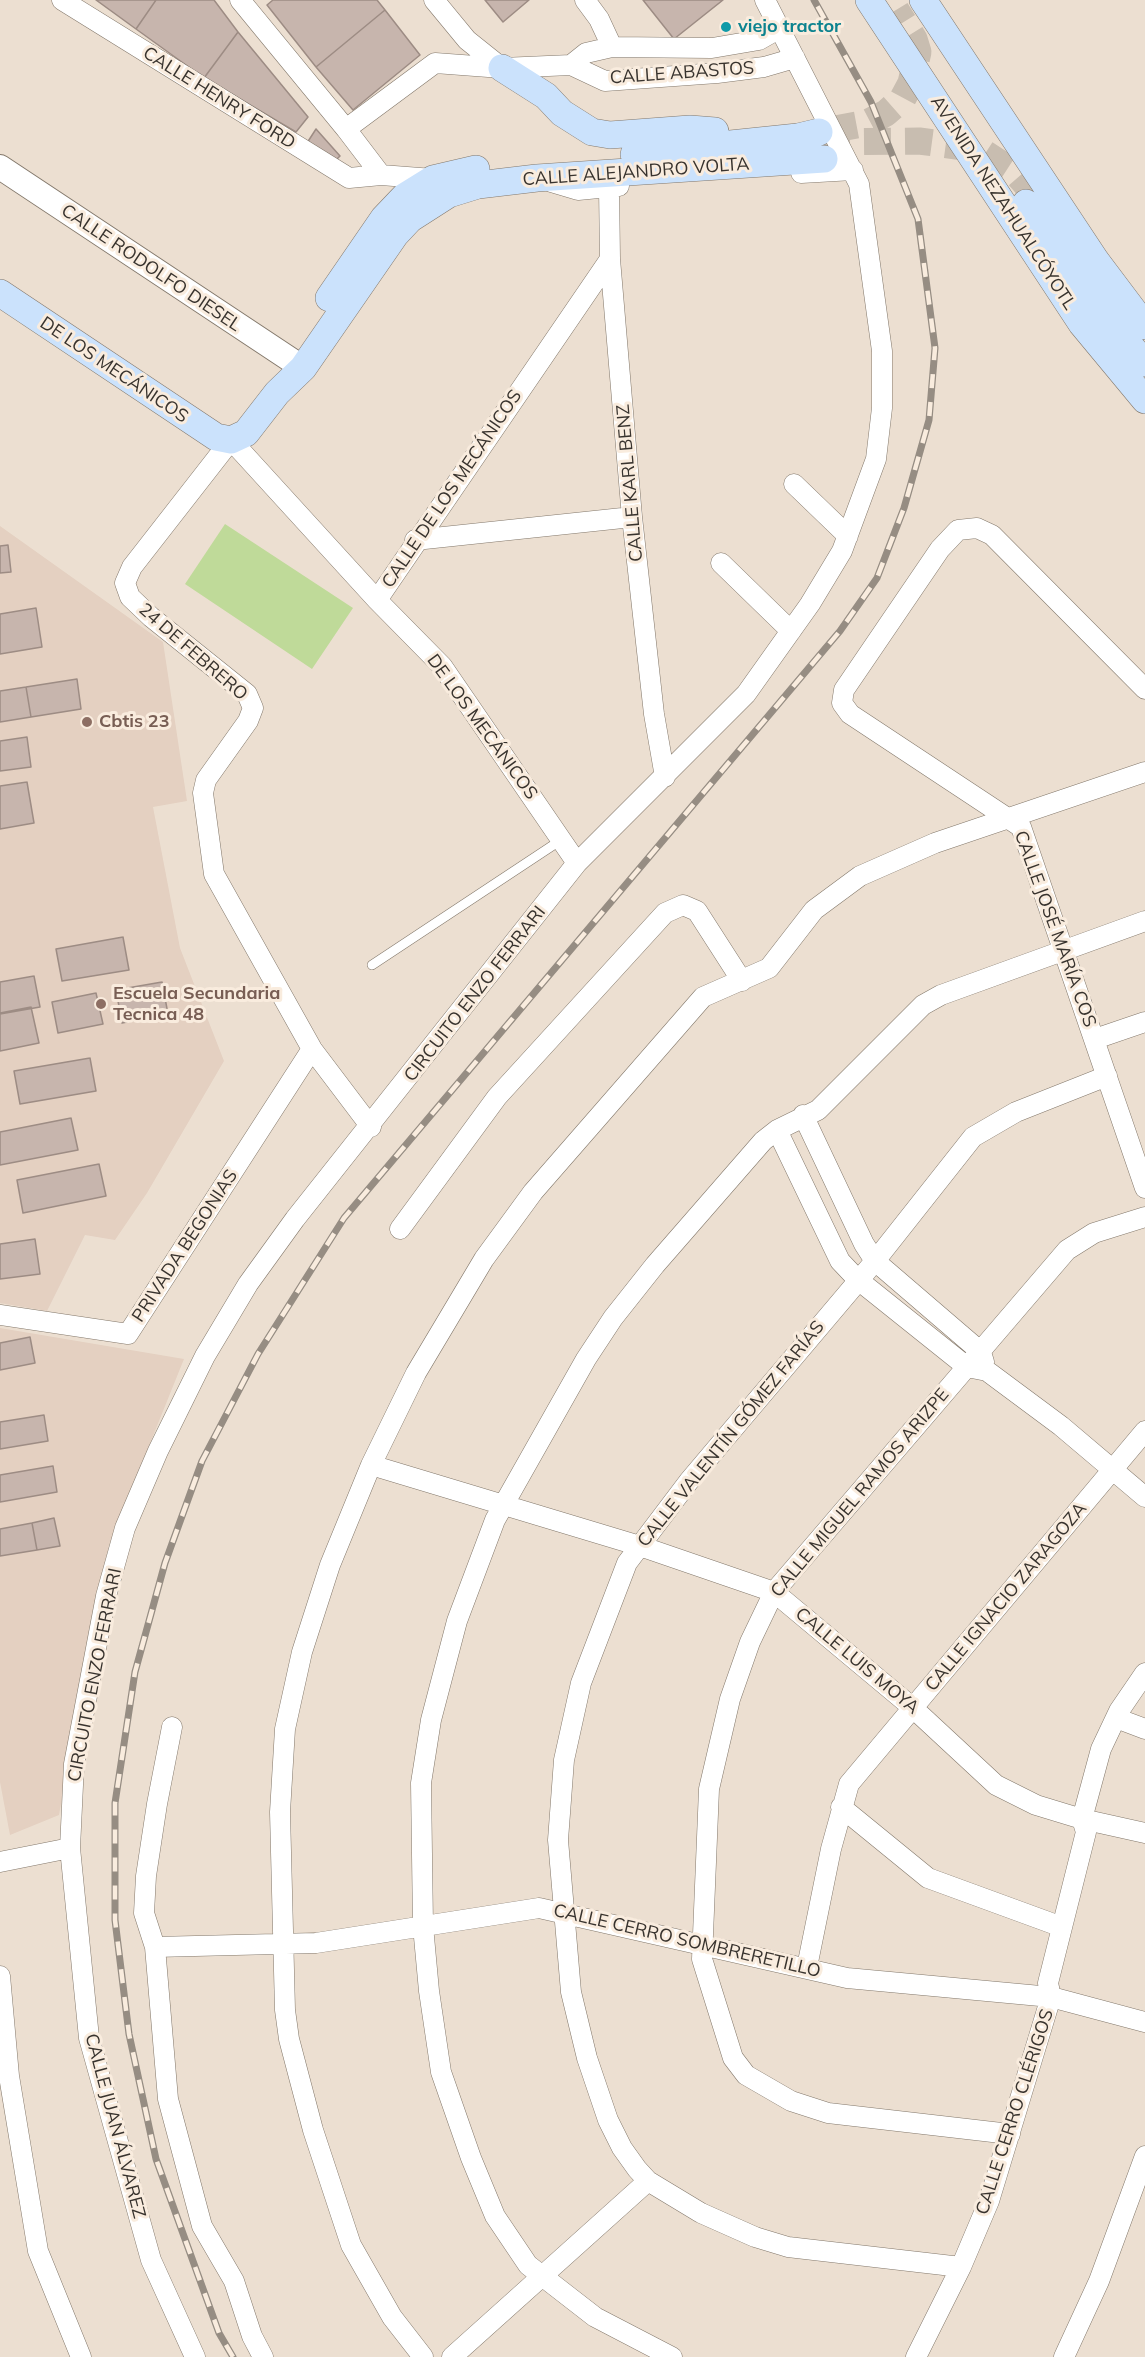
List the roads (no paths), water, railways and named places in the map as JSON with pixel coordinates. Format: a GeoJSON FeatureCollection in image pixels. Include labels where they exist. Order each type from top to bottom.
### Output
{"type":"FeatureCollection","features":[{"type":"Feature","properties":{"kind":"main road","name":"AVENIDA NEZAHUALCÓYOTL"},"geometry":{"type":"LineString","coordinates":[[869,0],[1082,324],[1145,400]]}},
{"type":"Feature","properties":{"kind":"main road"},"geometry":{"type":"LineString","coordinates":[[923,0],[1096,261],[1145,326]]}},
{"type":"Feature","properties":{"kind":"main road"},"geometry":{"type":"LineString","coordinates":[[923,81],[939,88],[945,88],[953,82],[957,73],[956,50]]}},
{"type":"Feature","properties":{"kind":"main road"},"geometry":{"type":"LineString","coordinates":[[502,68],[546,96],[562,113],[592,132],[610,135],[690,129],[809,141]]}},
{"type":"Feature","properties":{"kind":"main road"},"geometry":{"type":"LineString","coordinates":[[953,128],[962,115],[975,108],[1001,118]]}},
{"type":"Feature","properties":{"kind":"main road","name":"CALLE ALEJANDRO VOLTA"},"geometry":{"type":"LineString","coordinates":[[441,187],[537,178],[809,141]]}},
{"type":"Feature","properties":{"kind":"main road","name":"CALLE ALEJANDRO VOLTA"},"geometry":{"type":"LineString","coordinates":[[231,440],[246,433],[395,235],[441,187],[483,168],[809,141]]}},
{"type":"Feature","properties":{"kind":"main road","name":"AVENIDA NEZAHUALCÓYOTL"},"geometry":{"type":"LineString","coordinates":[[1145,343],[1038,208],[1104,316],[1145,363]]}},
{"type":"Feature","properties":{"kind":"main road","name":"DE LOS MECÁNICOS"},"geometry":{"type":"LineString","coordinates":[[0,293],[216,437],[231,440]]}},
{"type":"Feature","properties":{"kind":"street","name":"CALLE HENRY FORD"},"geometry":{"type":"LineString","coordinates":[[62,0],[349,178],[381,175],[441,187]]}},
{"type":"Feature","properties":{"kind":"street"},"geometry":{"type":"LineString","coordinates":[[240,0],[381,175]]}},
{"type":"Feature","properties":{"kind":"street"},"geometry":{"type":"LineString","coordinates":[[434,0],[467,40],[502,68]]}},
{"type":"Feature","properties":{"kind":"street"},"geometry":{"type":"LineString","coordinates":[[585,0],[599,19],[612,48]]}},
{"type":"Feature","properties":{"kind":"street","name":"CIRCUITO ENZO FERRARI"},"geometry":{"type":"LineString","coordinates":[[70,1848],[74,1764],[106,1596],[125,1528],[158,1451],[205,1356],[248,1284],[295,1220],[371,1127],[577,863],[746,694],[810,604],[848,536],[876,459],[882,408],[882,351],[859,184],[765,0]]}},
{"type":"Feature","properties":{"kind":"street","name":"CALLE ABASTOS"},"geometry":{"type":"LineString","coordinates":[[570,65],[586,53],[612,48],[712,48],[759,40],[780,28]]}},
{"type":"Feature","properties":{"kind":"street","name":"CALLE ABASTOS"},"geometry":{"type":"LineString","coordinates":[[346,129],[435,63],[502,68],[570,65],[605,81],[717,73],[764,67],[795,58]]}},
{"type":"Feature","properties":{"kind":"street","name":"CALLE RODOLFO DIESEL"},"geometry":{"type":"LineString","coordinates":[[0,167],[296,364]]}},
{"type":"Feature","properties":{"kind":"street"},"geometry":{"type":"LineString","coordinates":[[537,178],[578,190],[853,170]]}},
{"type":"Feature","properties":{"kind":"street","name":"CALLE KARL BENZ"},"geometry":{"type":"LineString","coordinates":[[609,187],[610,259],[632,517],[654,714],[665,777]]}},
{"type":"Feature","properties":{"kind":"street","name":"CALLE DE LOS MECÁNICOS"},"geometry":{"type":"LineString","coordinates":[[231,440],[377,600],[610,259]]}},
{"type":"Feature","properties":{"kind":"street","name":"CALLE ALEJANDRO VOLTA"},"geometry":{"type":"LineString","coordinates":[[130,597],[125,583],[132,567],[231,440]]}},
{"type":"Feature","properties":{"kind":"street"},"geometry":{"type":"LineString","coordinates":[[794,484],[848,536]]}},
{"type":"Feature","properties":{"kind":"street"},"geometry":{"type":"LineString","coordinates":[[416,540],[632,517]]}},
{"type":"Feature","properties":{"kind":"street","name":"CALLE JOSÉ MARÍA COS"},"geometry":{"type":"LineString","coordinates":[[1145,689],[992,535],[977,528],[958,530],[940,549],[844,690],[842,704],[850,714],[1022,827],[1145,1188]]}},
{"type":"Feature","properties":{"kind":"street"},"geometry":{"type":"LineString","coordinates":[[721,563],[791,630]]}},
{"type":"Feature","properties":{"kind":"street","name":"24 DE FEBRERO"},"geometry":{"type":"LineString","coordinates":[[130,597],[247,694],[253,708],[248,721],[206,780],[203,793],[204,816],[214,874],[312,1049]]}},
{"type":"Feature","properties":{"kind":"street","name":"DE LOS MECÁNICOS"},"geometry":{"type":"LineString","coordinates":[[377,600],[442,666],[577,863]]}},
{"type":"Feature","properties":{"kind":"street"},"geometry":{"type":"LineString","coordinates":[[423,2357],[392,2318],[351,2245],[313,2130],[290,2039],[281,1946],[280,1812],[285,1729],[306,1641],[330,1565],[370,1465],[416,1373],[467,1284],[533,1192],[703,997],[769,968],[814,910],[860,876],[935,843],[1006,817],[1145,772]]}},
{"type":"Feature","properties":{"kind":"street"},"geometry":{"type":"LineString","coordinates":[[400,1229],[497,1097],[665,914],[683,905],[696,911],[742,981]]}},
{"type":"Feature","properties":{"kind":"street"},"geometry":{"type":"LineString","coordinates":[[672,2357],[595,2318],[539,2276],[528,2265],[495,2216],[471,2158],[441,2072],[429,1991],[423,1926],[421,1783],[431,1720],[457,1621],[495,1520],[506,1505],[586,1359],[613,1318],[763,1141],[803,1115],[818,1110],[923,1005],[941,995],[1145,921]]}},
{"type":"Feature","properties":{"kind":"street"},"geometry":{"type":"LineString","coordinates":[[1095,1040],[1145,1022]]}},
{"type":"Feature","properties":{"kind":"street"},"geometry":{"type":"LineString","coordinates":[[312,1049],[371,1127]]}},
{"type":"Feature","properties":{"kind":"street","name":"PRIVADA BEGONIAS"},"geometry":{"type":"LineString","coordinates":[[0,1315],[128,1334],[312,1049]]}},
{"type":"Feature","properties":{"kind":"street","name":"CALLE VALENTÍN GÓMEZ FARÍAS"},"geometry":{"type":"LineString","coordinates":[[961,2267],[788,2247],[755,2237],[701,2213],[648,2181],[622,2148],[608,2120],[587,2058],[571,1992],[558,1840],[564,1760],[581,1683],[627,1563],[689,1481],[875,1261],[973,1137],[1016,1112],[1107,1077]]}},
{"type":"Feature","properties":{"kind":"street"},"geometry":{"type":"LineString","coordinates":[[803,1115],[864,1244],[875,1261],[984,1361],[1145,1497]]}},
{"type":"Feature","properties":{"kind":"street"},"geometry":{"type":"LineString","coordinates":[[777,1130],[840,1261],[857,1280],[967,1367]]}},
{"type":"Feature","properties":{"kind":"street","name":"CALLE MIGUEL RAMOS ARIZPE"},"geometry":{"type":"LineString","coordinates":[[1010,2134],[828,2113],[791,2101],[761,2086],[746,2075],[733,2058],[702,1959],[709,1789],[730,1699],[750,1642],[774,1592],[967,1367],[984,1361],[1067,1250],[1094,1233],[1145,1217]]}},
{"type":"Feature","properties":{"kind":"street","name":"CALLE IGNACIO ZARAGOZA"},"geometry":{"type":"LineString","coordinates":[[807,1967],[849,1784],[1145,1431]]}},
{"type":"Feature","properties":{"kind":"street","name":"CALLE LUIS MOYA"},"geometry":{"type":"LineString","coordinates":[[370,1465],[640,1546],[774,1592],[913,1708],[996,1785],[1018,1798],[1082,1819],[1145,1833]]}},
{"type":"Feature","properties":{"kind":"street","name":"CALLE CERRO CLÉRIGOS"},"geometry":{"type":"LineString","coordinates":[[916,2357],[961,2267],[998,2176],[1051,1997],[1048,1983],[1086,1832],[1082,1819],[1101,1749],[1116,1718],[1145,1673]]}},
{"type":"Feature","properties":{"kind":"street"},"geometry":{"type":"LineString","coordinates":[[1116,1718],[1145,1729]]}},
{"type":"Feature","properties":{"kind":"street"},"geometry":{"type":"LineString","coordinates":[[172,1727],[146,1876],[144,1913],[155,1947],[168,2098],[202,2226],[234,2281],[252,2336],[263,2357]]}},
{"type":"Feature","properties":{"kind":"street"},"geometry":{"type":"LineString","coordinates":[[842,1807],[928,1878],[1062,1927]]}},
{"type":"Feature","properties":{"kind":"street"},"geometry":{"type":"LineString","coordinates":[[0,1862],[70,1848]]}},
{"type":"Feature","properties":{"kind":"street","name":"CALLE JUAN ÁLVAREZ"},"geometry":{"type":"LineString","coordinates":[[70,1848],[90,2038],[151,2260],[195,2357]]}},
{"type":"Feature","properties":{"kind":"street","name":"CALLE CERRO SOMBRERETILLO"},"geometry":{"type":"LineString","coordinates":[[155,1947],[281,1946],[539,1908],[807,1967],[847,1978],[1051,1997],[1145,2022]]}},
{"type":"Feature","properties":{"kind":"street"},"geometry":{"type":"LineString","coordinates":[[0,1976],[9,2076],[38,2251],[81,2357]]}},
{"type":"Feature","properties":{"kind":"street"},"geometry":{"type":"LineString","coordinates":[[1064,2357],[1099,2282],[1145,2156]]}},
{"type":"Feature","properties":{"kind":"street"},"geometry":{"type":"LineString","coordinates":[[452,2357],[539,2276],[648,2181]]}},
{"type":"Feature","properties":{"kind":"lane"},"geometry":{"type":"LineString","coordinates":[[372,966],[561,840]]}},
{"type":"Feature","properties":{"kind":"tunnel"},"geometry":{"type":"LineString","coordinates":[[830,130],[867,123],[886,113],[903,98],[911,83],[918,52],[914,39],[896,10]]}},
{"type":"Feature","properties":{"kind":"tunnel"},"geometry":{"type":"LineString","coordinates":[[823,142],[919,141],[978,149],[1018,175],[1050,212]]}},
{"type":"Feature","properties":{"kind":"railway"},"geometry":{"type":"LineString","coordinates":[[233,2357],[219,2333],[156,2159],[129,2034],[115,1920],[115,1803],[135,1672],[165,1563],[202,1461],[258,1354],[344,1218],[840,631],[877,578],[904,508],[929,420],[935,348],[918,219],[871,102],[814,0]]}},
{"type":"Feature","properties":{"kind":"place","name":"viejo tractor"},"geometry":{"type":"Point","coordinates":[726,27]}},
{"type":"Feature","properties":{"kind":"place","name":"Cbtis 23"},"geometry":{"type":"Point","coordinates":[87,722]}},
{"type":"Feature","properties":{"kind":"place","name":"Escuela Secundaria Tecnica 48"},"geometry":{"type":"Point","coordinates":[101,1004]}}]}
